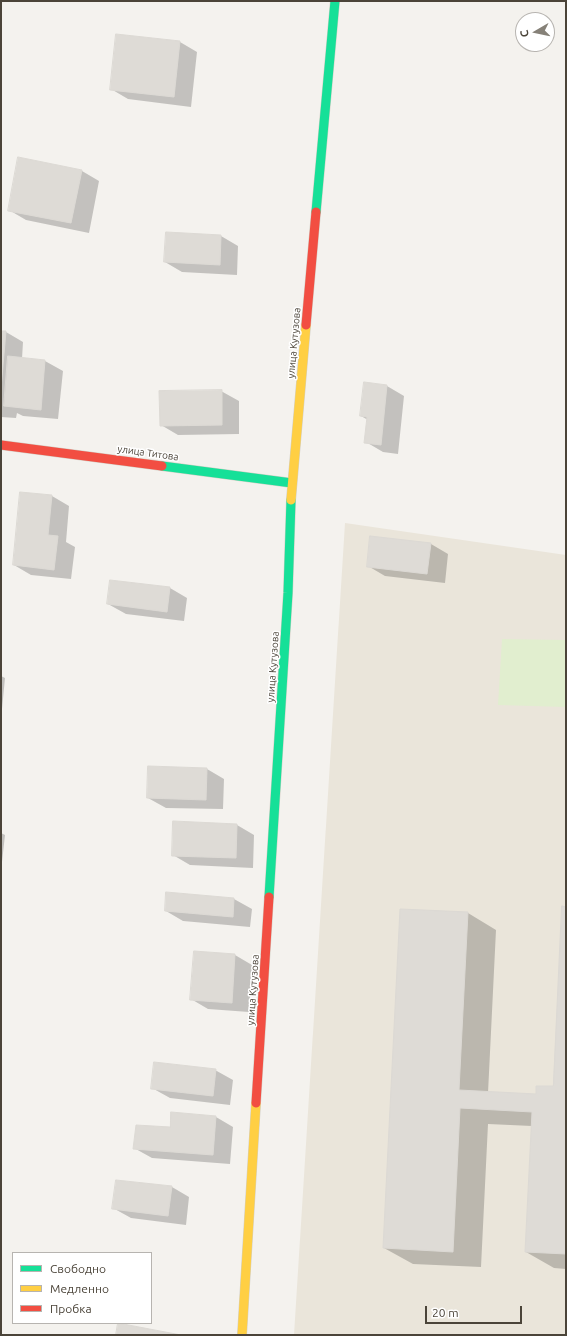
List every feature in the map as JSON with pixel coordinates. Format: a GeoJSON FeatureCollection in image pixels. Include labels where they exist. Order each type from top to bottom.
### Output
{"type":"FeatureCollection","features":[{"type":"Feature","properties":{"kind":"main road","name":"улица Кутузова"},"geometry":{"type":"LineString","coordinates":[[242,1335],[288,593],[292,483],[335,1]]}},
{"type":"Feature","properties":{"kind":"main road","name":"улица Титова"},"geometry":{"type":"LineString","coordinates":[[1,445],[292,483]]}},
{"type":"Feature","properties":{"kind":"shaded area"},"geometry":{"type":"Polygon","coordinates":[[[345,523],[566,555],[566,1335],[294,1335],[345,523]]]}},
{"type":"Feature","properties":{"kind":"green space"},"geometry":{"type":"Polygon","coordinates":[[[502,639],[566,640],[566,707],[498,705],[502,639]]]}},
{"type":"Feature","properties":{"kind":"building"},"geometry":{"type":"Polygon","coordinates":[[[116,34],[180,41],[174,97],[110,90],[116,34]]]}},
{"type":"Feature","properties":{"kind":"building"},"geometry":{"type":"Polygon","coordinates":[[[18,157],[82,170],[71,223],[8,211],[18,157]]]}},
{"type":"Feature","properties":{"kind":"building"},"geometry":{"type":"Polygon","coordinates":[[[166,232],[221,235],[220,265],[164,262],[166,232]]]}},
{"type":"Feature","properties":{"kind":"building"},"geometry":{"type":"Polygon","coordinates":[[[1,331],[6,331],[1,388],[1,331]]]}},
{"type":"Feature","properties":{"kind":"building"},"geometry":{"type":"Polygon","coordinates":[[[8,356],[45,360],[41,410],[4,406],[8,356]]]}},
{"type":"Feature","properties":{"kind":"building"},"geometry":{"type":"Polygon","coordinates":[[[364,382],[387,385],[381,445],[364,443],[367,417],[360,416],[364,382]]]}},
{"type":"Feature","properties":{"kind":"building"},"geometry":{"type":"Polygon","coordinates":[[[222,390],[222,425],[160,426],[159,391],[222,390]]]}},
{"type":"Feature","properties":{"kind":"building"},"geometry":{"type":"Polygon","coordinates":[[[20,492],[52,495],[48,535],[58,536],[54,570],[13,565],[20,492]]]}},
{"type":"Feature","properties":{"kind":"building"},"geometry":{"type":"Polygon","coordinates":[[[370,536],[431,543],[427,574],[367,567],[370,536]]]}},
{"type":"Feature","properties":{"kind":"building"},"geometry":{"type":"Polygon","coordinates":[[[110,580],[170,587],[167,612],[107,604],[110,580]]]}},
{"type":"Feature","properties":{"kind":"building"},"geometry":{"type":"Polygon","coordinates":[[[148,766],[207,768],[206,800],[147,798],[148,766]]]}},
{"type":"Feature","properties":{"kind":"building"},"geometry":{"type":"Polygon","coordinates":[[[173,821],[237,824],[236,858],[172,856],[173,821]]]}},
{"type":"Feature","properties":{"kind":"building"},"geometry":{"type":"Polygon","coordinates":[[[166,892],[234,898],[233,917],[165,911],[166,892]]]}},
{"type":"Feature","properties":{"kind":"building"},"geometry":{"type":"Polygon","coordinates":[[[562,906],[566,907],[566,1254],[525,1252],[532,1112],[460,1108],[453,1252],[383,1248],[400,909],[468,912],[459,1090],[536,1094],[536,1086],[553,1086],[562,906]]]}},
{"type":"Feature","properties":{"kind":"building"},"geometry":{"type":"Polygon","coordinates":[[[194,951],[235,954],[232,1003],[190,1000],[194,951]]]}},
{"type":"Feature","properties":{"kind":"building"},"geometry":{"type":"Polygon","coordinates":[[[154,1062],[216,1069],[213,1096],[151,1089],[154,1062]]]}},
{"type":"Feature","properties":{"kind":"building"},"geometry":{"type":"Polygon","coordinates":[[[171,1112],[216,1116],[213,1155],[133,1149],[136,1125],[170,1127],[171,1112]]]}},
{"type":"Feature","properties":{"kind":"building"},"geometry":{"type":"Polygon","coordinates":[[[116,1180],[172,1186],[168,1216],[112,1209],[116,1180]]]}},
{"type":"Feature","properties":{"kind":"building"},"geometry":{"type":"Polygon","coordinates":[[[118,1324],[123,1324],[181,1335],[116,1335],[118,1324]]]}},
{"type":"Feature","properties":{"kind":"traffic: fast"},"geometry":{"type":"LineString","coordinates":[[316,212],[335,1]]}},
{"type":"Feature","properties":{"kind":"traffic: fast"},"geometry":{"type":"LineString","coordinates":[[162,466],[292,483]]}},
{"type":"Feature","properties":{"kind":"traffic: fast"},"geometry":{"type":"LineString","coordinates":[[269,897],[288,593],[291,500]]}},
{"type":"Feature","properties":{"kind":"traffic: slow"},"geometry":{"type":"LineString","coordinates":[[291,500],[306,325]]}},
{"type":"Feature","properties":{"kind":"traffic: slow"},"geometry":{"type":"LineString","coordinates":[[242,1335],[256,1103]]}},
{"type":"Feature","properties":{"kind":"traffic: jam"},"geometry":{"type":"LineString","coordinates":[[306,325],[316,212]]}},
{"type":"Feature","properties":{"kind":"traffic: jam"},"geometry":{"type":"LineString","coordinates":[[1,445],[162,466]]}},
{"type":"Feature","properties":{"kind":"traffic: jam"},"geometry":{"type":"LineString","coordinates":[[256,1103],[269,897]]}}]}
